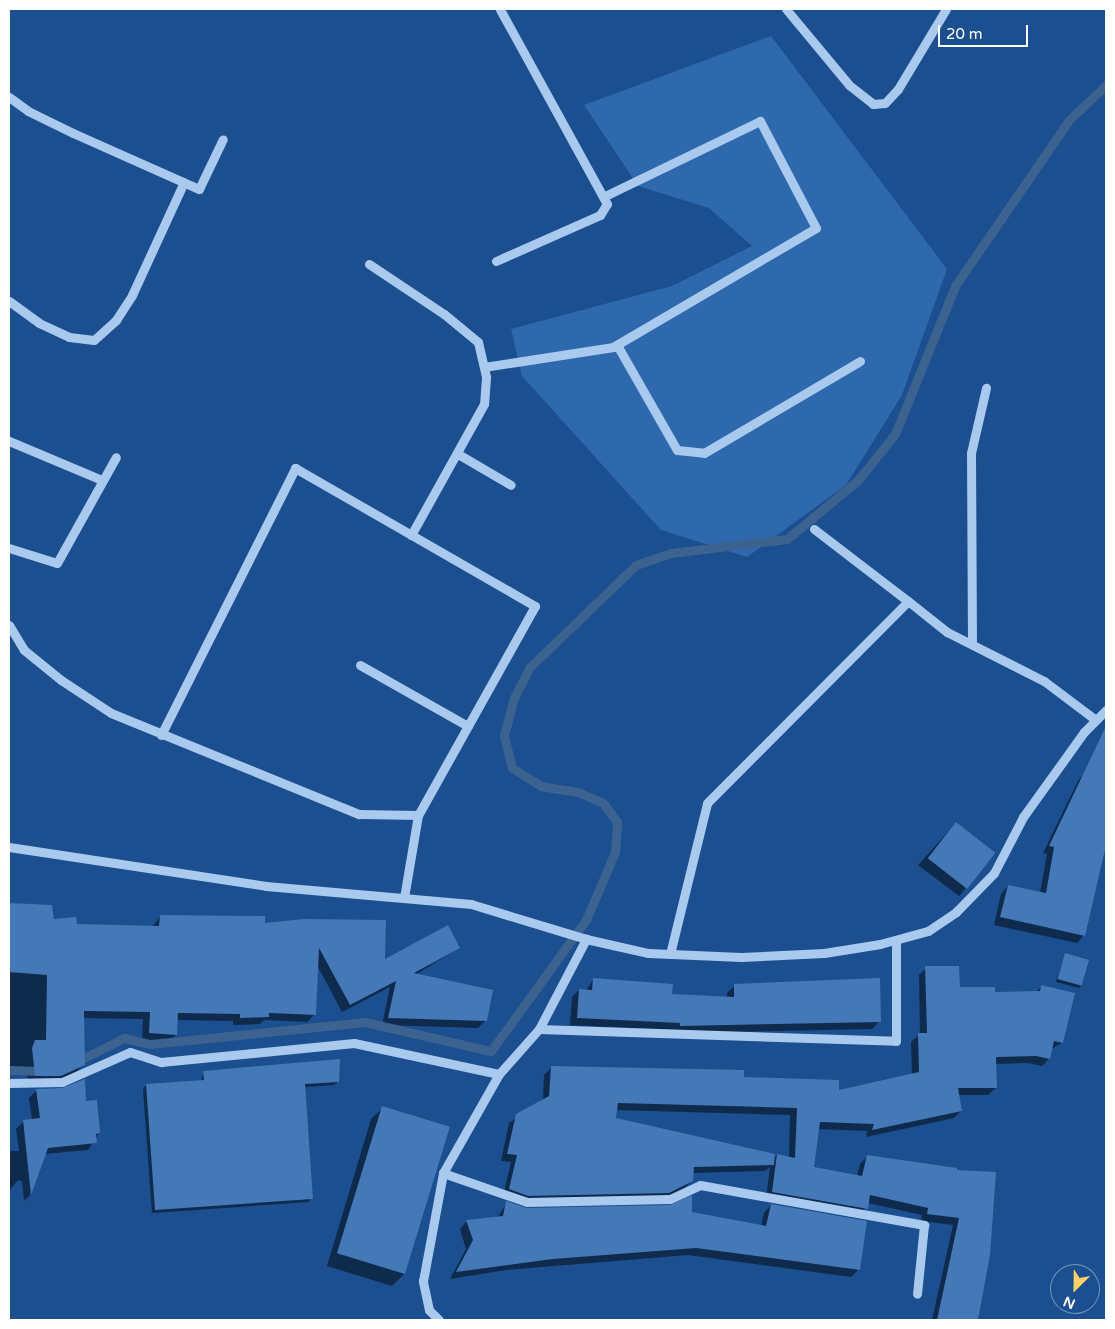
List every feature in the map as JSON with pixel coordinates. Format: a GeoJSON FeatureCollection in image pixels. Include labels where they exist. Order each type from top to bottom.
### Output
{"type":"FeatureCollection","features":[{"type":"Feature","properties":{"kind":"street"},"geometry":{"type":"LineString","coordinates":[[496,261],[600,215],[607,204],[500,9]]}},
{"type":"Feature","properties":{"kind":"street"},"geometry":{"type":"LineString","coordinates":[[786,9],[849,85],[873,104],[885,103],[898,89],[946,9]]}},
{"type":"Feature","properties":{"kind":"street"},"geometry":{"type":"LineString","coordinates":[[9,97],[35,115],[199,189],[223,139]]}},
{"type":"Feature","properties":{"kind":"street"},"geometry":{"type":"LineString","coordinates":[[484,367],[617,345],[816,228],[760,121],[603,197]]}},
{"type":"Feature","properties":{"kind":"street"},"geometry":{"type":"LineString","coordinates":[[9,301],[39,323],[61,334],[94,340],[116,320],[132,295],[184,182]]}},
{"type":"Feature","properties":{"kind":"street"},"geometry":{"type":"LineString","coordinates":[[369,264],[444,314],[478,342],[486,377],[484,404],[458,454],[411,535]]}},
{"type":"Feature","properties":{"kind":"street"},"geometry":{"type":"LineString","coordinates":[[617,345],[677,450],[704,453],[860,361]]}},
{"type":"Feature","properties":{"kind":"street"},"geometry":{"type":"LineString","coordinates":[[972,644],[971,453],[986,388]]}},
{"type":"Feature","properties":{"kind":"street"},"geometry":{"type":"LineString","coordinates":[[9,441],[102,480]]}},
{"type":"Feature","properties":{"kind":"street"},"geometry":{"type":"LineString","coordinates":[[458,454],[511,485]]}},
{"type":"Feature","properties":{"kind":"street"},"geometry":{"type":"LineString","coordinates":[[9,548],[57,564],[116,457]]}},
{"type":"Feature","properties":{"kind":"street"},"geometry":{"type":"LineString","coordinates":[[161,735],[295,468],[535,606],[418,816],[404,898]]}},
{"type":"Feature","properties":{"kind":"street"},"geometry":{"type":"LineString","coordinates":[[814,529],[947,632],[1044,681],[1096,720]]}},
{"type":"Feature","properties":{"kind":"street"},"geometry":{"type":"LineString","coordinates":[[670,954],[706,803],[908,601]]}},
{"type":"Feature","properties":{"kind":"street"},"geometry":{"type":"LineString","coordinates":[[9,625],[24,650],[61,680],[111,713],[161,735],[359,814],[418,816]]}},
{"type":"Feature","properties":{"kind":"street"},"geometry":{"type":"LineString","coordinates":[[360,665],[468,726]]}},
{"type":"Feature","properties":{"kind":"street"},"geometry":{"type":"LineString","coordinates":[[9,847],[182,875],[314,891],[471,904],[586,939],[648,953],[784,956],[824,953],[896,940],[928,930],[956,912],[994,873],[1023,817],[1096,720],[1106,710]]}},
{"type":"Feature","properties":{"kind":"street"},"geometry":{"type":"LineString","coordinates":[[439,1320],[429,1310],[423,1281],[443,1173],[500,1074],[539,1029],[586,939]]}},
{"type":"Feature","properties":{"kind":"street"},"geometry":{"type":"LineString","coordinates":[[539,1029],[896,1042],[896,940]]}},
{"type":"Feature","properties":{"kind":"street"},"geometry":{"type":"LineString","coordinates":[[9,1083],[62,1082],[130,1052],[161,1062],[354,1043],[500,1074]]}},
{"type":"Feature","properties":{"kind":"street"},"geometry":{"type":"LineString","coordinates":[[443,1173],[527,1202],[670,1199],[700,1185],[924,1226],[917,1294]]}},
{"type":"Feature","properties":{"kind":"shaded area"},"geometry":{"type":"Polygon","coordinates":[[[771,36],[947,269],[902,395],[846,485],[747,557],[661,530],[522,376],[511,329],[672,286],[752,246],[709,208],[638,186],[584,105],[771,36]]]}},
{"type":"Feature","properties":{"kind":"building"},"geometry":{"type":"Polygon","coordinates":[[[1106,726],[1106,845],[1085,936],[1000,917],[1008,885],[1046,893],[1054,847],[1049,846],[1106,726]]]}},
{"type":"Feature","properties":{"kind":"building"},"geometry":{"type":"Polygon","coordinates":[[[956,822],[995,853],[967,889],[928,858],[956,822]]]}},
{"type":"Feature","properties":{"kind":"building"},"geometry":{"type":"Polygon","coordinates":[[[10,903],[52,905],[54,919],[76,917],[77,924],[159,926],[160,915],[265,916],[265,923],[304,919],[386,920],[385,959],[448,925],[460,948],[414,973],[493,990],[487,1021],[388,1018],[396,981],[350,1005],[319,948],[316,1015],[269,1013],[269,1017],[240,1018],[240,1014],[178,1013],[177,1035],[149,1033],[150,1012],[84,1011],[85,1065],[61,1076],[35,1076],[32,1048],[35,1040],[46,1040],[47,975],[9,972],[10,903]]]}},
{"type":"Feature","properties":{"kind":"building"},"geometry":{"type":"Polygon","coordinates":[[[1065,953],[1089,960],[1082,986],[1058,979],[1065,953]]]}},
{"type":"Feature","properties":{"kind":"building"},"geometry":{"type":"Polygon","coordinates":[[[925,966],[959,966],[960,987],[995,987],[995,992],[1040,991],[1041,985],[1075,993],[1063,1043],[1054,1041],[1050,1059],[1036,1056],[996,1057],[997,1088],[958,1088],[962,1111],[872,1130],[874,1124],[820,1122],[814,1167],[862,1176],[867,1155],[957,1168],[957,1170],[996,1172],[990,1255],[978,1320],[937,1320],[959,1218],[927,1214],[928,1208],[870,1195],[868,1209],[772,1192],[777,1154],[795,1158],[797,1108],[618,1103],[616,1118],[775,1154],[774,1165],[694,1167],[693,1181],[669,1193],[528,1196],[509,1189],[517,1155],[507,1154],[516,1114],[549,1096],[551,1066],[744,1070],[744,1077],[839,1080],[839,1090],[919,1072],[918,1033],[927,1033],[925,966]]]}},
{"type":"Feature","properties":{"kind":"building"},"geometry":{"type":"Polygon","coordinates":[[[593,978],[673,984],[672,994],[734,997],[734,984],[880,978],[881,1022],[680,1026],[680,1023],[577,1018],[579,989],[592,990],[593,978]]]}},
{"type":"Feature","properties":{"kind":"building"},"geometry":{"type":"Polygon","coordinates":[[[340,1059],[339,1082],[305,1084],[313,1199],[155,1210],[146,1084],[204,1080],[203,1071],[340,1059]]]}},
{"type":"Feature","properties":{"kind":"building"},"geometry":{"type":"Polygon","coordinates":[[[85,1079],[86,1101],[97,1100],[100,1133],[96,1134],[97,1143],[48,1148],[31,1195],[23,1120],[40,1118],[36,1089],[62,1088],[85,1079]]]}},
{"type":"Feature","properties":{"kind":"building"},"geometry":{"type":"Polygon","coordinates":[[[382,1106],[450,1127],[405,1274],[337,1253],[382,1106]]]}},
{"type":"Feature","properties":{"kind":"building"},"geometry":{"type":"Polygon","coordinates":[[[692,1195],[692,1212],[766,1226],[771,1204],[867,1221],[860,1270],[696,1248],[553,1259],[456,1272],[473,1240],[466,1220],[503,1216],[506,1201],[527,1208],[670,1205],[692,1195]]]}},
{"type":"Feature","properties":{"kind":"waterway"},"geometry":{"type":"LineString","coordinates":[[76,1062],[124,1038],[151,1044],[365,1022],[491,1051],[586,920],[615,852],[617,822],[603,803],[578,792],[541,786],[512,768],[504,735],[514,698],[530,667],[636,565],[671,553],[787,539],[858,480],[895,434],[955,286],[1069,120],[1106,85]]}},
{"type":"Feature","properties":{"kind":"waterway"},"geometry":{"type":"LineString","coordinates":[[9,1070],[45,1071]]}}]}
